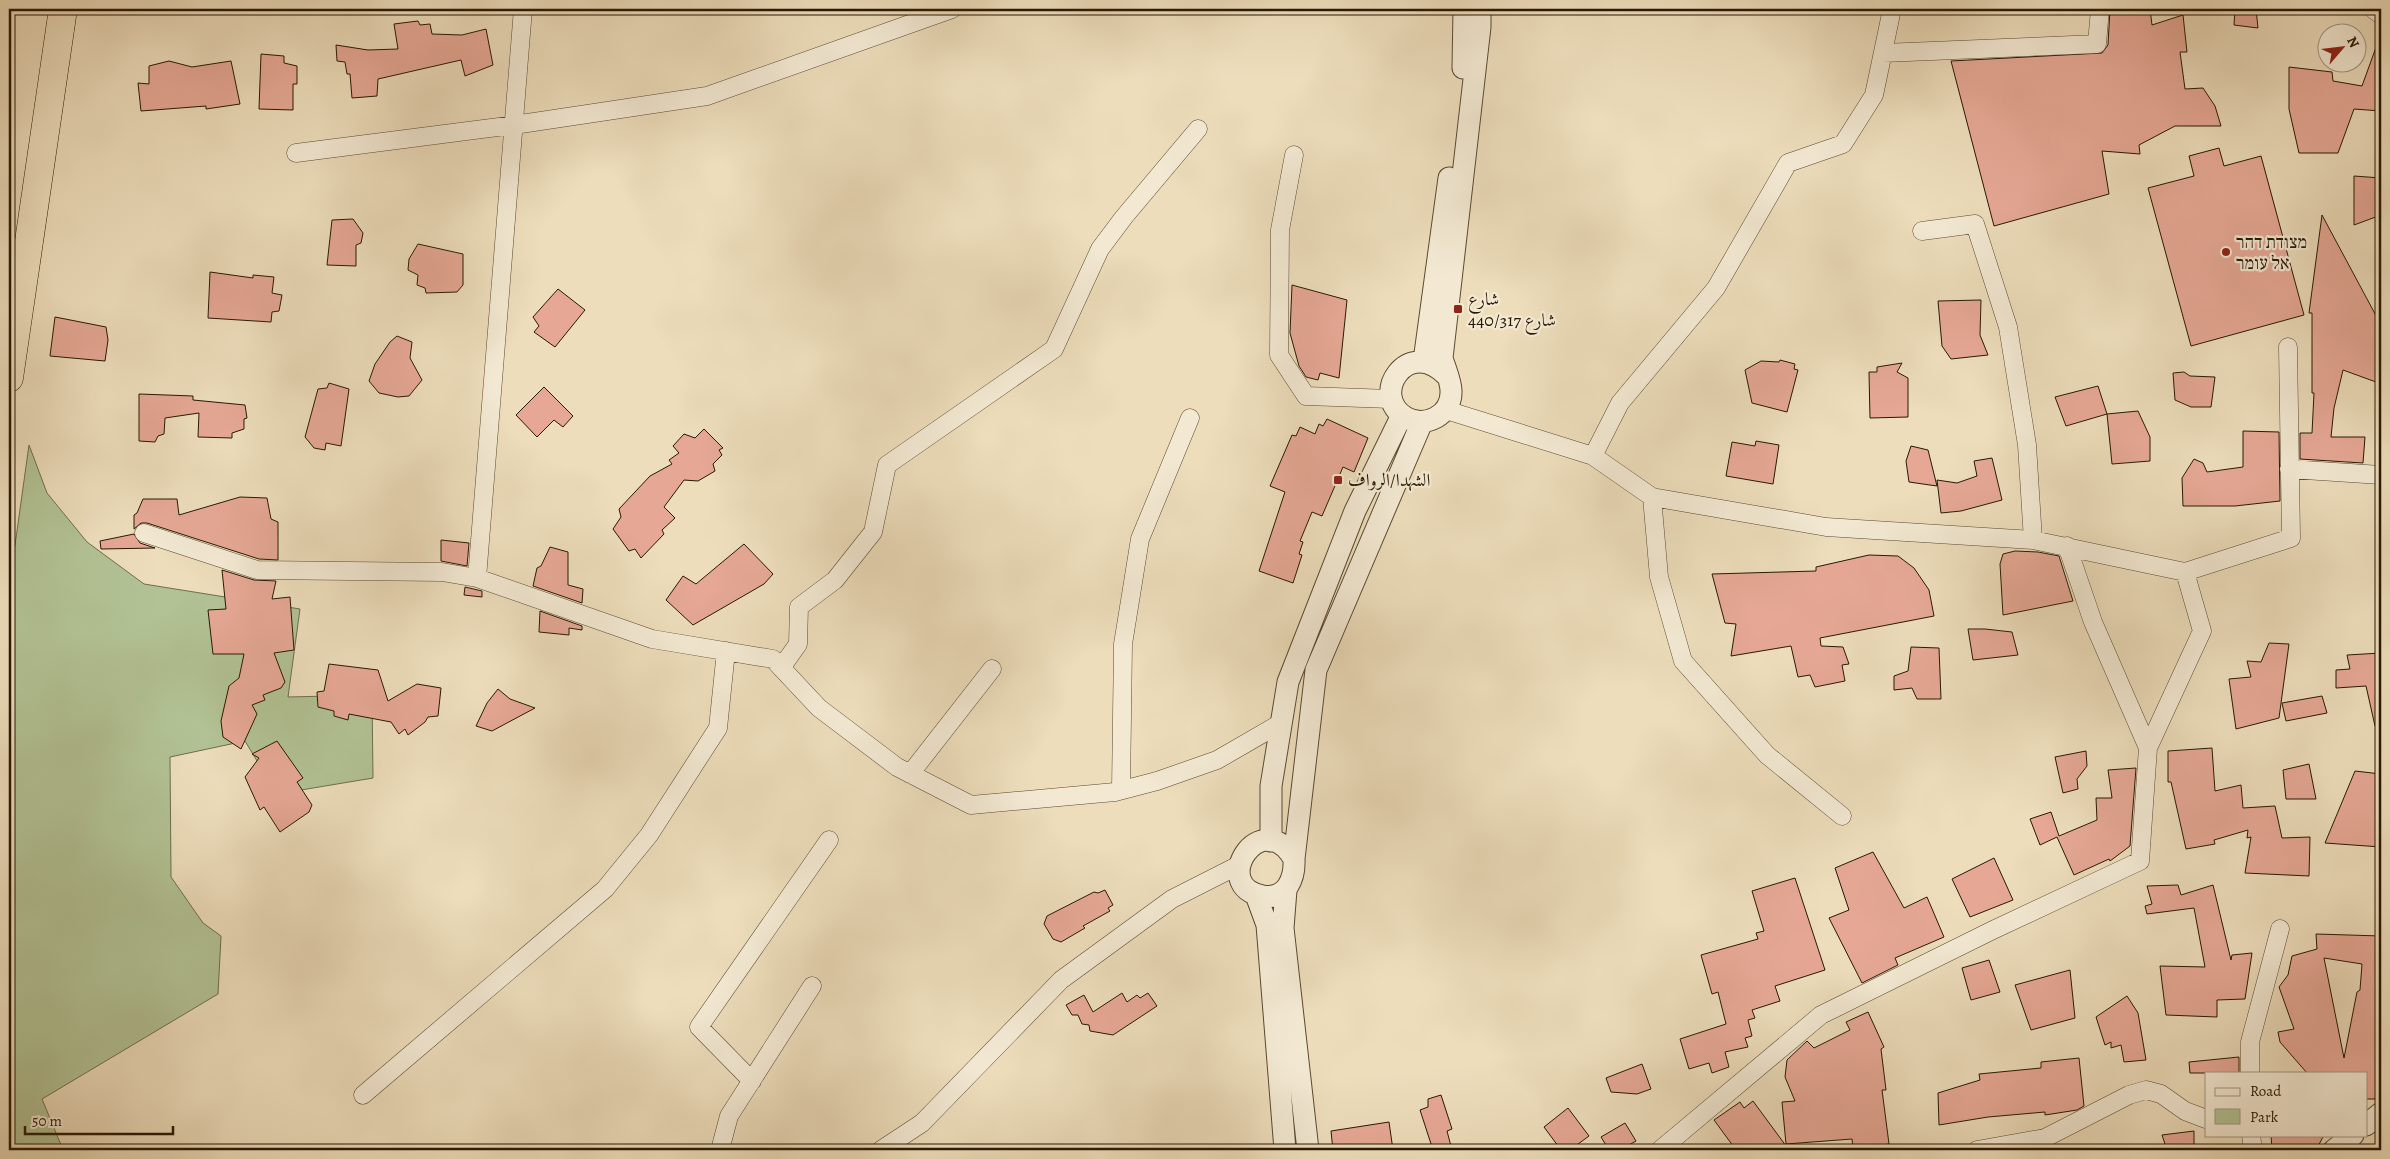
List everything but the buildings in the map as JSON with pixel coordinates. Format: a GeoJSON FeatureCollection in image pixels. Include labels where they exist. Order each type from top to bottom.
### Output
{"type":"FeatureCollection","features":[{"type":"Feature","properties":{"kind":"highway"},"geometry":{"type":"LineString","coordinates":[[9,378],[63,9]]}},
{"type":"Feature","properties":{"kind":"street"},"geometry":{"type":"LineString","coordinates":[[477,578],[522,9]]}},
{"type":"Feature","properties":{"kind":"street"},"geometry":{"type":"LineString","coordinates":[[296,153],[514,125],[707,96],[952,9]]}},
{"type":"Feature","properties":{"kind":"street"},"geometry":{"type":"LineString","coordinates":[[1424,361],[1464,66],[1464,9]]}},
{"type":"Feature","properties":{"kind":"street"},"geometry":{"type":"LineString","coordinates":[[1446,375],[1439,367],[1424,361],[1404,366],[1396,374],[1392,383],[1397,407],[1411,421],[1422,422],[1433,420],[1446,410],[1450,400],[1452,390],[1442,358],[1480,27],[1480,9]]}},
{"type":"Feature","properties":{"kind":"street"},"geometry":{"type":"LineString","coordinates":[[1593,456],[1620,404],[1716,288],[1788,162],[1843,144],[1874,95],[1892,9]]}},
{"type":"Feature","properties":{"kind":"street"},"geometry":{"type":"LineString","coordinates":[[1883,52],[2097,44],[2100,9]]}},
{"type":"Feature","properties":{"kind":"street"},"geometry":{"type":"LineString","coordinates":[[2373,9],[2381,15]]}},
{"type":"Feature","properties":{"kind":"street"},"geometry":{"type":"LineString","coordinates":[[782,668],[798,644],[799,607],[836,580],[874,532],[887,465],[1054,348],[1100,250],[1124,217],[1198,129]]}},
{"type":"Feature","properties":{"kind":"street"},"geometry":{"type":"LineString","coordinates":[[1294,155],[1280,230],[1279,354],[1306,396],[1397,407]]}},
{"type":"Feature","properties":{"kind":"street"},"geometry":{"type":"LineString","coordinates":[[1922,231],[1975,224],[2008,327],[2027,445],[2033,540]]}},
{"type":"Feature","properties":{"kind":"street"},"geometry":{"type":"LineString","coordinates":[[1446,410],[1593,456],[1652,496],[1826,527],[2033,540],[2185,572],[2291,538],[2288,347]]}},
{"type":"Feature","properties":{"kind":"street"},"geometry":{"type":"LineString","coordinates":[[1271,841],[1271,786],[1288,682],[1397,407]]}},
{"type":"Feature","properties":{"kind":"street"},"geometry":{"type":"LineString","coordinates":[[1121,790],[1123,644],[1140,539],[1190,418]]}},
{"type":"Feature","properties":{"kind":"street"},"geometry":{"type":"LineString","coordinates":[[1256,895],[1275,896],[1286,890],[1292,882],[1295,873],[1294,859],[1316,670],[1422,422]]}},
{"type":"Feature","properties":{"kind":"street"},"geometry":{"type":"LineString","coordinates":[[2289,469],[2381,475]]}},
{"type":"Feature","properties":{"kind":"street"},"geometry":{"type":"LineString","coordinates":[[1652,496],[1658,577],[1683,662],[1767,755],[1842,816]]}},
{"type":"Feature","properties":{"kind":"street"},"geometry":{"type":"LineString","coordinates":[[144,533],[257,570],[442,572],[477,578],[652,639],[773,659],[819,708],[897,767],[971,805],[1040,800],[1121,790],[1157,781],[1217,760],[1252,738],[1281,723]]}},
{"type":"Feature","properties":{"kind":"street"},"geometry":{"type":"LineString","coordinates":[[2067,546],[2093,622],[2148,748]]}},
{"type":"Feature","properties":{"kind":"street"},"geometry":{"type":"LineString","coordinates":[[1660,1150],[1821,1015],[1993,930],[2140,862],[2148,748],[2202,631],[2185,572]]}},
{"type":"Feature","properties":{"kind":"street"},"geometry":{"type":"LineString","coordinates":[[363,1095],[605,889],[649,835],[718,728],[726,651]]}},
{"type":"Feature","properties":{"kind":"street"},"geometry":{"type":"LineString","coordinates":[[910,774],[992,669]]}},
{"type":"Feature","properties":{"kind":"street"},"geometry":{"type":"LineString","coordinates":[[752,1081],[698,1027],[830,840]]}},
{"type":"Feature","properties":{"kind":"street"},"geometry":{"type":"LineString","coordinates":[[1285,1150],[1268,925],[1256,895],[1244,884],[1240,875],[1239,865],[1245,851],[1252,844],[1261,841],[1281,844],[1289,850],[1294,859]]}},
{"type":"Feature","properties":{"kind":"street"},"geometry":{"type":"LineString","coordinates":[[882,1150],[922,1123],[1061,980],[1172,899],[1239,865]]}},
{"type":"Feature","properties":{"kind":"street"},"geometry":{"type":"LineString","coordinates":[[1286,890],[1283,928],[1308,1150]]}},
{"type":"Feature","properties":{"kind":"street"},"geometry":{"type":"LineString","coordinates":[[2250,1072],[2250,1042],[2280,929]]}},
{"type":"Feature","properties":{"kind":"street"},"geometry":{"type":"LineString","coordinates":[[720,1150],[729,1116],[812,986]]}},
{"type":"Feature","properties":{"kind":"street"},"geometry":{"type":"LineString","coordinates":[[1976,1150],[2045,1138],[2129,1095],[2146,1090],[2161,1094],[2186,1111],[2205,1119]]}},
{"type":"Feature","properties":{"kind":"street"},"geometry":{"type":"LineString","coordinates":[[2368,1123],[2381,1113]]}},
{"type":"Feature","properties":{"kind":"street"},"geometry":{"type":"LineString","coordinates":[[2251,1136],[2253,1150]]}},
{"type":"Feature","properties":{"kind":"street"},"geometry":{"type":"LineString","coordinates":[[2334,1150],[2352,1136]]}},
{"type":"Feature","properties":{"kind":"green space"},"geometry":{"type":"Polygon","coordinates":[[[29,445],[47,493],[87,542],[144,584],[300,609],[288,697],[372,695],[373,778],[277,794],[245,741],[170,757],[171,877],[203,923],[221,936],[218,994],[42,1099],[63,1150],[9,1150],[9,588],[29,445]]]}},
{"type":"Feature","properties":{"kind":"place","name":"מצודת דהר אל עומר"},"geometry":{"type":"Point","coordinates":[2226,252]}},
{"type":"Feature","properties":{"kind":"place","name":"شارع 440/شارع 317"},"geometry":{"type":"Point","coordinates":[1458,309]}},
{"type":"Feature","properties":{"kind":"place","name":"الشهدا/الرواف"},"geometry":{"type":"Point","coordinates":[1338,480]}}]}
